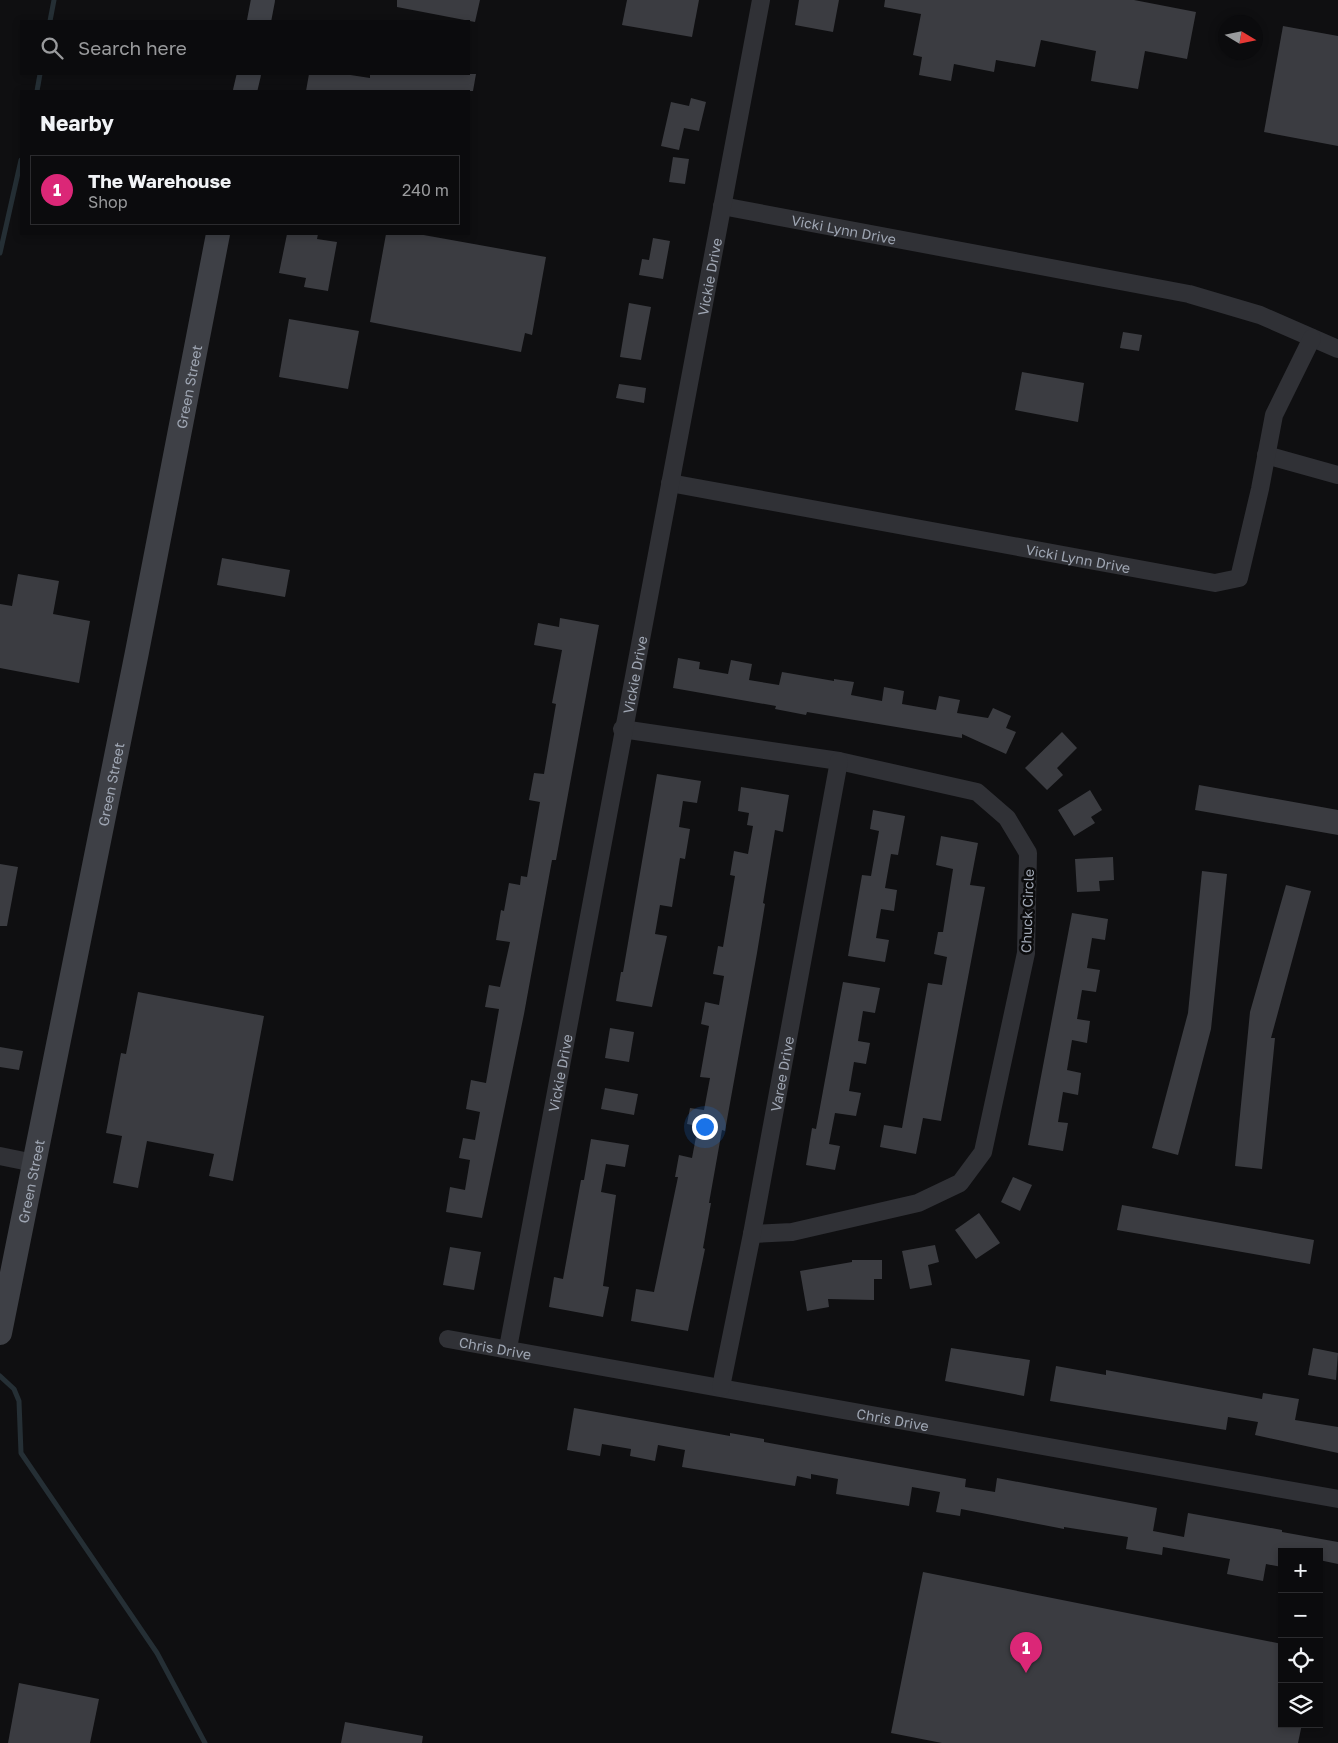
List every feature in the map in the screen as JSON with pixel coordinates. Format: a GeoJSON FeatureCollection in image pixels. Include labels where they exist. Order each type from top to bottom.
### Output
{"type":"FeatureCollection","features":[{"type":"Feature","properties":{"kind":"street"},"geometry":{"type":"LineString","coordinates":[[259,20],[263,0]]}},
{"type":"Feature","properties":{"kind":"street","name":"Vickie Drive"},"geometry":{"type":"LineString","coordinates":[[508,1348],[622,730],[761,0]]}},
{"type":"Feature","properties":{"kind":"street"},"geometry":{"type":"LineString","coordinates":[[245,90],[248,75]]}},
{"type":"Feature","properties":{"kind":"street","name":"Vicki Lynn Drive"},"geometry":{"type":"LineString","coordinates":[[722,206],[1189,294],[1260,315],[1338,349]]}},
{"type":"Feature","properties":{"kind":"street","name":"Green Street"},"geometry":{"type":"LineString","coordinates":[[0,1333],[135,662],[218,235]]}},
{"type":"Feature","properties":{"kind":"street","name":"Vicki Lynn Drive"},"geometry":{"type":"LineString","coordinates":[[670,483],[1215,583],[1239,578],[1274,415],[1312,338]]}},
{"type":"Feature","properties":{"kind":"street"},"geometry":{"type":"LineString","coordinates":[[1266,455],[1338,475]]}},
{"type":"Feature","properties":{"kind":"street","name":"Chuck Circle"},"geometry":{"type":"LineString","coordinates":[[622,730],[839,761],[977,792],[1007,818],[1028,853],[1026,953],[983,1152],[960,1183],[918,1203],[792,1232],[752,1234]]}},
{"type":"Feature","properties":{"kind":"street","name":"Varee Drive"},"geometry":{"type":"LineString","coordinates":[[721,1387],[752,1234],[839,761]]}},
{"type":"Feature","properties":{"kind":"street"},"geometry":{"type":"LineString","coordinates":[[0,1156],[34,1163]]}},
{"type":"Feature","properties":{"kind":"street","name":"Chris Drive"},"geometry":{"type":"LineString","coordinates":[[448,1339],[508,1348],[1338,1499]]}},
{"type":"Feature","properties":{"kind":"building"},"geometry":{"type":"Polygon","coordinates":[[[397,0],[480,0],[475,22],[397,7],[397,0]]]}},
{"type":"Feature","properties":{"kind":"building"},"geometry":{"type":"Polygon","coordinates":[[[627,0],[699,0],[692,37],[622,25],[627,0]]]}},
{"type":"Feature","properties":{"kind":"building"},"geometry":{"type":"Polygon","coordinates":[[[799,0],[839,0],[833,32],[795,25],[799,0]]]}},
{"type":"Feature","properties":{"kind":"building"},"geometry":{"type":"Polygon","coordinates":[[[885,0],[1134,0],[1196,12],[1187,59],[1145,51],[1138,89],[1091,81],[1096,51],[1041,40],[1035,67],[996,60],[994,72],[954,64],[951,81],[919,75],[922,57],[913,55],[921,14],[884,7],[885,0]]]}},
{"type":"Feature","properties":{"kind":"building"},"geometry":{"type":"Polygon","coordinates":[[[1283,26],[1338,36],[1338,146],[1264,132],[1283,26]]]}},
{"type":"Feature","properties":{"kind":"building"},"geometry":{"type":"Polygon","coordinates":[[[476,74],[473,91],[306,90],[309,75],[350,75],[370,78],[370,75],[476,74]]]}},
{"type":"Feature","properties":{"kind":"building"},"geometry":{"type":"Polygon","coordinates":[[[691,98],[706,102],[699,131],[684,128],[679,150],[661,146],[671,102],[689,106],[691,98]]]}},
{"type":"Feature","properties":{"kind":"building"},"geometry":{"type":"Polygon","coordinates":[[[673,157],[689,159],[685,184],[669,182],[673,157]]]}},
{"type":"Feature","properties":{"kind":"building"},"geometry":{"type":"Polygon","coordinates":[[[287,235],[318,235],[317,239],[337,242],[328,291],[304,287],[306,278],[279,273],[287,235]]]}},
{"type":"Feature","properties":{"kind":"building"},"geometry":{"type":"Polygon","coordinates":[[[386,235],[424,235],[546,257],[532,335],[525,333],[521,352],[370,322],[386,235]]]}},
{"type":"Feature","properties":{"kind":"building"},"geometry":{"type":"Polygon","coordinates":[[[653,238],[670,241],[663,279],[639,275],[642,259],[649,260],[653,238]]]}},
{"type":"Feature","properties":{"kind":"building"},"geometry":{"type":"Polygon","coordinates":[[[629,303],[651,307],[641,360],[620,357],[629,303]]]}},
{"type":"Feature","properties":{"kind":"building"},"geometry":{"type":"Polygon","coordinates":[[[289,319],[359,331],[348,389],[279,377],[289,319]]]}},
{"type":"Feature","properties":{"kind":"building"},"geometry":{"type":"Polygon","coordinates":[[[1123,332],[1142,335],[1139,351],[1120,348],[1123,332]]]}},
{"type":"Feature","properties":{"kind":"building"},"geometry":{"type":"Polygon","coordinates":[[[1022,372],[1084,383],[1078,422],[1015,410],[1022,372]]]}},
{"type":"Feature","properties":{"kind":"building"},"geometry":{"type":"Polygon","coordinates":[[[619,384],[646,388],[644,403],[616,398],[619,384]]]}},
{"type":"Feature","properties":{"kind":"building"},"geometry":{"type":"Polygon","coordinates":[[[222,558],[290,570],[285,597],[217,585],[222,558]]]}},
{"type":"Feature","properties":{"kind":"building"},"geometry":{"type":"Polygon","coordinates":[[[18,574],[59,581],[53,614],[90,621],[79,683],[0,668],[0,604],[12,606],[18,574]]]}},
{"type":"Feature","properties":{"kind":"building"},"geometry":{"type":"Polygon","coordinates":[[[560,618],[599,625],[556,860],[552,860],[524,1014],[482,1218],[446,1212],[450,1187],[465,1190],[470,1160],[459,1158],[463,1138],[475,1140],[480,1112],[466,1109],[471,1080],[486,1083],[499,1009],[485,1007],[489,985],[500,987],[510,942],[496,940],[501,910],[504,911],[509,883],[520,885],[521,876],[527,877],[540,802],[529,800],[534,773],[544,774],[556,704],[552,703],[562,650],[534,645],[538,623],[559,627],[560,618]]]}},
{"type":"Feature","properties":{"kind":"building"},"geometry":{"type":"Polygon","coordinates":[[[678,658],[700,662],[699,669],[728,674],[731,660],[752,664],[749,680],[779,685],[782,672],[834,681],[834,679],[854,682],[851,695],[882,701],[884,687],[904,691],[902,704],[936,710],[939,696],[960,700],[957,713],[988,718],[993,708],[1011,716],[1006,728],[1016,732],[1006,754],[962,734],[962,738],[807,712],[806,715],[775,709],[776,706],[673,688],[678,658]]]}},
{"type":"Feature","properties":{"kind":"building"},"geometry":{"type":"Polygon","coordinates":[[[1062,732],[1077,748],[1057,768],[1063,775],[1047,790],[1025,768],[1062,732]]]}},
{"type":"Feature","properties":{"kind":"building"},"geometry":{"type":"Polygon","coordinates":[[[657,774],[701,781],[697,803],[683,801],[679,827],[690,829],[685,859],[680,858],[672,907],[660,905],[655,934],[667,936],[652,1007],[616,1001],[621,972],[623,972],[657,774]]]}},
{"type":"Feature","properties":{"kind":"building"},"geometry":{"type":"Polygon","coordinates":[[[1199,785],[1338,810],[1338,835],[1195,810],[1199,785]]]}},
{"type":"Feature","properties":{"kind":"building"},"geometry":{"type":"Polygon","coordinates":[[[741,787],[789,795],[783,832],[775,830],[757,953],[725,1131],[722,1130],[709,1203],[711,1203],[703,1248],[705,1249],[688,1331],[631,1321],[636,1289],[654,1292],[678,1177],[675,1177],[679,1155],[692,1158],[698,1126],[687,1124],[690,1108],[704,1110],[710,1078],[700,1077],[709,1026],[701,1024],[705,1002],[719,1005],[724,976],[713,974],[718,946],[723,947],[735,876],[730,875],[734,851],[748,854],[753,826],[747,825],[749,813],[738,811],[741,787]]]}},
{"type":"Feature","properties":{"kind":"building"},"geometry":{"type":"Polygon","coordinates":[[[1090,790],[1102,810],[1091,817],[1095,823],[1074,836],[1058,810],[1090,790]]]}},
{"type":"Feature","properties":{"kind":"building"},"geometry":{"type":"Polygon","coordinates":[[[873,810],[905,816],[898,855],[891,854],[885,888],[897,890],[894,911],[881,909],[876,938],[889,940],[885,962],[848,956],[862,875],[871,876],[879,831],[870,829],[873,810]]]}},
{"type":"Feature","properties":{"kind":"building"},"geometry":{"type":"Polygon","coordinates":[[[941,836],[978,843],[970,885],[985,887],[941,1121],[923,1118],[916,1154],[880,1147],[884,1125],[902,1128],[928,983],[942,985],[947,957],[934,954],[938,932],[943,932],[953,869],[936,865],[941,836]]]}},
{"type":"Feature","properties":{"kind":"building"},"geometry":{"type":"Polygon","coordinates":[[[1113,857],[1114,880],[1099,881],[1100,891],[1077,892],[1075,859],[1113,857]]]}},
{"type":"Feature","properties":{"kind":"building"},"geometry":{"type":"Polygon","coordinates":[[[0,864],[18,867],[7,926],[0,926],[0,864]]]}},
{"type":"Feature","properties":{"kind":"building"},"geometry":{"type":"Polygon","coordinates":[[[1202,871],[1227,874],[1211,1029],[1178,1155],[1152,1148],[1188,1013],[1202,871]]]}},
{"type":"Feature","properties":{"kind":"building"},"geometry":{"type":"Polygon","coordinates":[[[1286,885],[1311,891],[1271,1038],[1275,1038],[1262,1169],[1235,1166],[1250,1012],[1286,885]]]}},
{"type":"Feature","properties":{"kind":"building"},"geometry":{"type":"Polygon","coordinates":[[[1072,913],[1108,919],[1105,940],[1092,938],[1087,968],[1100,970],[1096,992],[1082,990],[1077,1019],[1090,1021],[1087,1043],[1072,1040],[1067,1070],[1081,1073],[1078,1095],[1063,1092],[1058,1122],[1068,1123],[1063,1151],[1028,1145],[1072,913]]]}},
{"type":"Feature","properties":{"kind":"building"},"geometry":{"type":"Polygon","coordinates":[[[843,982],[880,988],[875,1013],[863,1011],[858,1041],[870,1043],[866,1064],[854,1062],[849,1091],[861,1093],[856,1116],[835,1113],[829,1144],[840,1146],[835,1170],[806,1165],[812,1128],[816,1129],[843,982]]]}},
{"type":"Feature","properties":{"kind":"building"},"geometry":{"type":"Polygon","coordinates":[[[138,992],[264,1016],[233,1181],[209,1176],[214,1154],[147,1141],[138,1188],[113,1183],[122,1136],[106,1133],[121,1053],[126,1054],[138,992]]]}},
{"type":"Feature","properties":{"kind":"building"},"geometry":{"type":"Polygon","coordinates":[[[610,1028],[634,1032],[629,1062],[605,1058],[610,1028]]]}},
{"type":"Feature","properties":{"kind":"building"},"geometry":{"type":"Polygon","coordinates":[[[0,1047],[23,1051],[19,1070],[0,1067],[0,1047]]]}},
{"type":"Feature","properties":{"kind":"building"},"geometry":{"type":"Polygon","coordinates":[[[605,1088],[638,1094],[634,1115],[601,1109],[605,1088]]]}},
{"type":"Feature","properties":{"kind":"building"},"geometry":{"type":"Polygon","coordinates":[[[591,1139],[629,1145],[625,1167],[606,1164],[601,1192],[616,1195],[603,1286],[609,1287],[603,1317],[549,1307],[554,1277],[563,1279],[581,1180],[584,1180],[591,1139]]]}},
{"type":"Feature","properties":{"kind":"building"},"geometry":{"type":"Polygon","coordinates":[[[1013,1177],[1032,1185],[1020,1211],[1001,1202],[1013,1177]]]}},
{"type":"Feature","properties":{"kind":"building"},"geometry":{"type":"Polygon","coordinates":[[[1122,1205],[1314,1240],[1310,1264],[1117,1230],[1122,1205]]]}},
{"type":"Feature","properties":{"kind":"building"},"geometry":{"type":"Polygon","coordinates":[[[979,1213],[1000,1243],[976,1259],[955,1230],[979,1213]]]}},
{"type":"Feature","properties":{"kind":"building"},"geometry":{"type":"Polygon","coordinates":[[[935,1245],[939,1262],[928,1265],[932,1285],[910,1289],[902,1251],[935,1245]]]}},
{"type":"Feature","properties":{"kind":"building"},"geometry":{"type":"Polygon","coordinates":[[[450,1247],[481,1252],[474,1290],[443,1285],[450,1247]]]}},
{"type":"Feature","properties":{"kind":"building"},"geometry":{"type":"Polygon","coordinates":[[[852,1260],[882,1260],[882,1279],[874,1279],[874,1300],[828,1299],[829,1307],[807,1311],[800,1271],[852,1262],[852,1260]]]}},
{"type":"Feature","properties":{"kind":"building"},"geometry":{"type":"Polygon","coordinates":[[[951,1348],[1030,1360],[1024,1396],[945,1381],[951,1348]]]}},
{"type":"Feature","properties":{"kind":"building"},"geometry":{"type":"Polygon","coordinates":[[[1313,1348],[1338,1353],[1336,1380],[1308,1375],[1313,1348]]]}},
{"type":"Feature","properties":{"kind":"building"},"geometry":{"type":"Polygon","coordinates":[[[1056,1366],[1106,1375],[1106,1370],[1262,1399],[1263,1393],[1299,1399],[1295,1420],[1338,1427],[1338,1453],[1255,1435],[1258,1422],[1228,1417],[1226,1430],[1050,1401],[1056,1366]]]}},
{"type":"Feature","properties":{"kind":"building"},"geometry":{"type":"Polygon","coordinates":[[[574,1408],[730,1436],[730,1433],[764,1439],[764,1442],[966,1479],[965,1487],[995,1492],[997,1478],[1157,1508],[1153,1531],[1184,1537],[1188,1513],[1282,1530],[1282,1532],[1338,1542],[1338,1564],[1323,1561],[1323,1548],[1278,1548],[1278,1566],[1266,1564],[1263,1581],[1227,1574],[1230,1559],[1163,1547],[1162,1555],[1126,1549],[1128,1537],[1064,1527],[1064,1529],[961,1509],[960,1516],[936,1512],[940,1492],[912,1487],[909,1506],[836,1494],[838,1479],[811,1474],[811,1479],[797,1476],[795,1486],[682,1467],[685,1450],[658,1445],[655,1461],[630,1456],[631,1449],[602,1444],[600,1456],[567,1450],[574,1408]]]}},
{"type":"Feature","properties":{"kind":"building"},"geometry":{"type":"Polygon","coordinates":[[[923,1572],[1278,1643],[1278,1728],[1301,1728],[1298,1743],[942,1743],[891,1733],[923,1572]]]}},
{"type":"Feature","properties":{"kind":"building"},"geometry":{"type":"Polygon","coordinates":[[[19,1683],[99,1699],[90,1743],[8,1743],[19,1683]]]}},
{"type":"Feature","properties":{"kind":"building"},"geometry":{"type":"Polygon","coordinates":[[[345,1722],[423,1736],[422,1743],[341,1743],[345,1722]]]}},
{"type":"Feature","properties":{"kind":"waterway"},"geometry":{"type":"LineString","coordinates":[[50,20],[54,0]]}},
{"type":"Feature","properties":{"kind":"waterway"},"geometry":{"type":"LineString","coordinates":[[37,90],[40,75]]}},
{"type":"Feature","properties":{"kind":"waterway"},"geometry":{"type":"LineString","coordinates":[[0,253],[20,164]]}},
{"type":"Feature","properties":{"kind":"waterway"},"geometry":{"type":"LineString","coordinates":[[0,1376],[14,1389],[19,1401],[21,1453],[157,1653],[205,1743]]}},
{"type":"Feature","properties":{"kind":"place","name":"The Warehouse"},"geometry":{"type":"Point","coordinates":[1026,1673]}}]}
